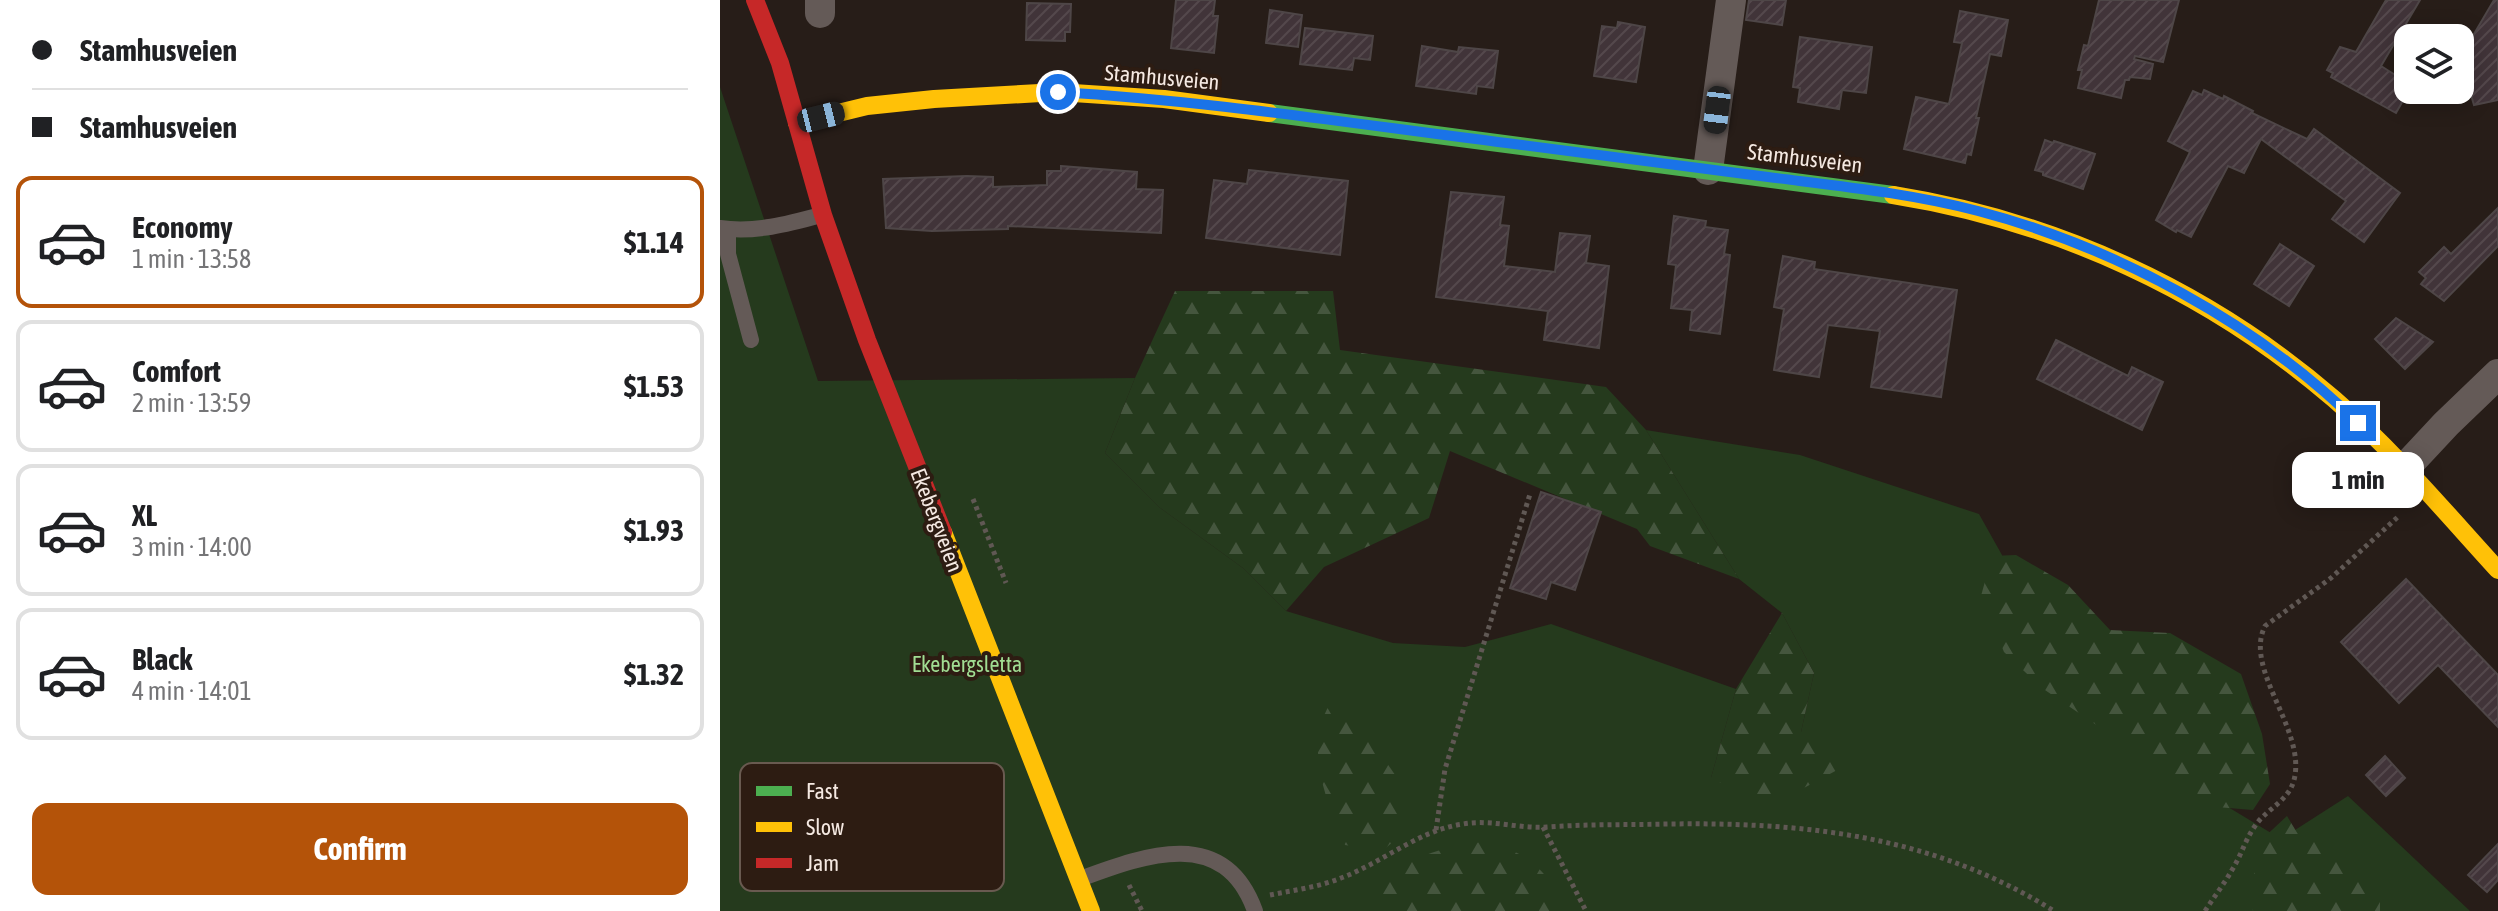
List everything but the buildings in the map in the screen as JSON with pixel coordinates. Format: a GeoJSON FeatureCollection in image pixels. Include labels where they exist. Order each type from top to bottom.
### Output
{"type":"FeatureCollection","features":[{"type":"Feature","properties":{"kind":"street","name":"Ekebergveien"},"geometry":{"type":"LineString","coordinates":[[755,0],[777,52],[823,215],[867,340],[1091,911]]}},
{"type":"Feature","properties":{"kind":"street"},"geometry":{"type":"LineString","coordinates":[[1708,170],[1731,0]]}},
{"type":"Feature","properties":{"kind":"street","name":"Stamhusveien"},"geometry":{"type":"LineString","coordinates":[[797,123],[894,102],[1070,93],[1164,99],[1943,203],[2018,223],[2092,251],[2181,293],[2231,321],[2336,401],[2498,570]]}},
{"type":"Feature","properties":{"kind":"street"},"geometry":{"type":"LineString","coordinates":[[2414,480],[2446,424],[2498,374]]}},
{"type":"Feature","properties":{"kind":"lane"},"geometry":{"type":"LineString","coordinates":[[751,340],[724,228],[767,228],[823,215]]}},
{"type":"Feature","properties":{"kind":"lane"},"geometry":{"type":"LineString","coordinates":[[1079,880],[1130,861],[1187,854],[1206,856],[1236,874],[1253,905]]}},
{"type":"Feature","properties":{"kind":"path"},"geometry":{"type":"LineString","coordinates":[[2205,911],[2233,869],[2256,824],[2283,800],[2294,779],[2294,756],[2286,719],[2264,667],[2261,643],[2265,626],[2331,578],[2414,480]]}},
{"type":"Feature","properties":{"kind":"path"},"geometry":{"type":"LineString","coordinates":[[1436,830],[1445,769],[1530,494]]}},
{"type":"Feature","properties":{"kind":"path"},"geometry":{"type":"LineString","coordinates":[[1253,905],[1342,878],[1436,830],[1486,822],[1543,827],[1762,825],[1842,833],[1880,839],[1963,865],[1997,878],[2054,911]]}},
{"type":"Feature","properties":{"kind":"path"},"geometry":{"type":"LineString","coordinates":[[1543,827],[1586,911]]}},
{"type":"Feature","properties":{"kind":"green space","name":"Ekebergsletta"},"geometry":{"type":"Polygon","coordinates":[[[720,87],[818,381],[1135,378],[1105,453],[1159,507],[1243,568],[1286,611],[1393,643],[1465,647],[1551,624],[1736,689],[1711,778],[1801,732],[1814,673],[1782,613],[1739,579],[1646,430],[1800,455],[1979,514],[2002,555],[2009,602],[2147,758],[2281,839],[2348,796],[2470,911],[720,911],[720,87]]]}},
{"type":"Feature","properties":{"kind":"green space"},"geometry":{"type":"Polygon","coordinates":[[[1175,291],[1333,291],[1340,350],[1606,387],[1646,430],[1739,579],[1650,546],[1637,529],[1450,451],[1429,518],[1324,567],[1286,611],[1243,568],[1159,507],[1105,453],[1175,291]]]}},
{"type":"Feature","properties":{"kind":"green space"},"geometry":{"type":"Polygon","coordinates":[[[2016,555],[2068,585],[2110,630],[2170,633],[2241,674],[2262,734],[2270,784],[2253,810],[2217,807],[2042,688],[2004,652],[1981,596],[1992,556],[2016,555]]]}},
{"type":"Feature","properties":{"kind":"green space"},"geometry":{"type":"Polygon","coordinates":[[[1782,613],[1814,673],[1801,732],[1839,769],[1769,807],[1711,778],[1736,689],[1782,613]]]}},
{"type":"Feature","properties":{"kind":"green space"},"geometry":{"type":"Polygon","coordinates":[[[1330,704],[1351,711],[1402,785],[1406,831],[1382,851],[1345,845],[1331,811],[1318,756],[1318,738],[1330,704]]]}},
{"type":"Feature","properties":{"kind":"green space"},"geometry":{"type":"Polygon","coordinates":[[[2287,816],[2302,841],[2324,842],[2362,867],[2380,889],[2380,911],[2253,911],[2251,900],[2258,843],[2287,816]]]}},
{"type":"Feature","properties":{"kind":"green space"},"geometry":{"type":"Polygon","coordinates":[[[1490,841],[1536,866],[1551,884],[1565,911],[1382,911],[1379,876],[1433,852],[1490,841]]]}},
{"type":"Feature","properties":{"kind":"traffic: fast"},"geometry":{"type":"LineString","coordinates":[[1269,113],[1893,195]]}},
{"type":"Feature","properties":{"kind":"traffic: slow"},"geometry":{"type":"LineString","coordinates":[[797,123],[867,106],[1058,92],[1164,99],[1269,113]]}},
{"type":"Feature","properties":{"kind":"traffic: slow"},"geometry":{"type":"LineString","coordinates":[[1893,195],[1954,207],[2071,242],[2128,266],[2235,325],[2286,360],[2356,419],[2419,482],[2498,570]]}},
{"type":"Feature","properties":{"kind":"traffic: slow"},"geometry":{"type":"LineString","coordinates":[[943,532],[1091,911]]}},
{"type":"Feature","properties":{"kind":"traffic: jam"},"geometry":{"type":"LineString","coordinates":[[755,0],[780,63],[823,215],[867,340],[943,532]]}},
{"type":"Feature","properties":{"kind":"route"},"geometry":{"type":"LineString","coordinates":[[1058,92],[1164,99],[1269,112],[1870,191],[1979,211],[2057,236],[2181,293],[2231,321],[2287,361],[2358,423]]}}]}
